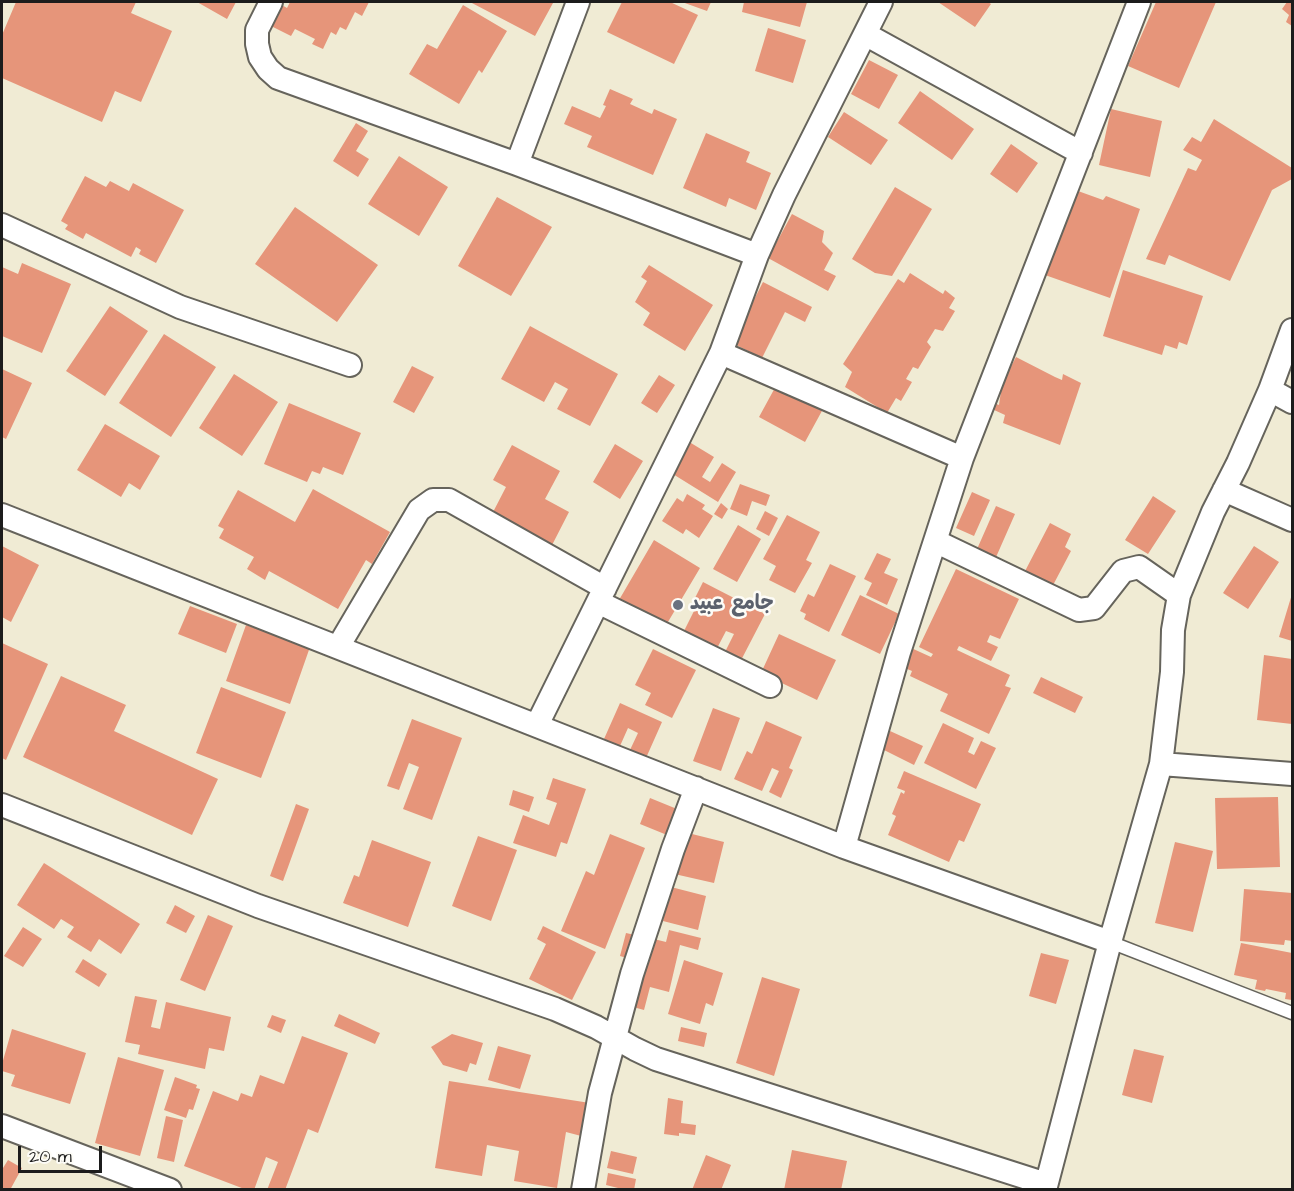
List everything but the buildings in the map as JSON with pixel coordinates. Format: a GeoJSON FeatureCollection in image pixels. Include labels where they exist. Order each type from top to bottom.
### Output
{"type":"FeatureCollection","features":[{"type":"Feature","properties":{"kind":"street"},"geometry":{"type":"LineString","coordinates":[[271,2],[257,30],[257,44],[260,57],[278,78],[517,164],[757,255]]}},
{"type":"Feature","properties":{"kind":"street"},"geometry":{"type":"LineString","coordinates":[[517,164],[578,2]]}},
{"type":"Feature","properties":{"kind":"street"},"geometry":{"type":"LineString","coordinates":[[537,725],[721,353],[757,255],[784,195],[881,2]]}},
{"type":"Feature","properties":{"kind":"street"},"geometry":{"type":"LineString","coordinates":[[844,846],[899,652],[962,458],[1139,2]]}},
{"type":"Feature","properties":{"kind":"street"},"geometry":{"type":"LineString","coordinates":[[865,34],[1080,153]]}},
{"type":"Feature","properties":{"kind":"street"},"geometry":{"type":"LineString","coordinates":[[2,225],[180,307],[351,365]]}},
{"type":"Feature","properties":{"kind":"street"},"geometry":{"type":"LineString","coordinates":[[2,805],[258,906],[555,1009],[596,1027],[656,1059],[1046,1187],[1110,942],[1161,764],[1172,672],[1173,630],[1179,595],[1197,549],[1270,390],[1293,330]]}},
{"type":"Feature","properties":{"kind":"street"},"geometry":{"type":"LineString","coordinates":[[721,353],[962,458]]}},
{"type":"Feature","properties":{"kind":"street"},"geometry":{"type":"LineString","coordinates":[[1270,390],[1293,402]]}},
{"type":"Feature","properties":{"kind":"street"},"geometry":{"type":"LineString","coordinates":[[1224,490],[1293,520]]}},
{"type":"Feature","properties":{"kind":"street"},"geometry":{"type":"LineString","coordinates":[[338,647],[419,510],[433,500],[449,500],[602,595],[770,686]]}},
{"type":"Feature","properties":{"kind":"street"},"geometry":{"type":"LineString","coordinates":[[2,515],[844,846],[1110,942]]}},
{"type":"Feature","properties":{"kind":"street"},"geometry":{"type":"LineString","coordinates":[[935,541],[1079,610],[1094,608],[1123,571],[1139,567],[1179,595]]}},
{"type":"Feature","properties":{"kind":"street"},"geometry":{"type":"LineString","coordinates":[[1161,764],[1293,774]]}},
{"type":"Feature","properties":{"kind":"street"},"geometry":{"type":"LineString","coordinates":[[582,1190],[600,1093],[632,974],[673,849],[696,788]]}},
{"type":"Feature","properties":{"kind":"street"},"geometry":{"type":"LineString","coordinates":[[2,1126],[170,1190]]}},
{"type":"Feature","properties":{"kind":"lane"},"geometry":{"type":"LineString","coordinates":[[1110,942],[1293,1013]]}},
{"type":"Feature","properties":{"kind":"place","name":"جامع عبيد"},"geometry":{"type":"Point","coordinates":[678,605]}}]}
